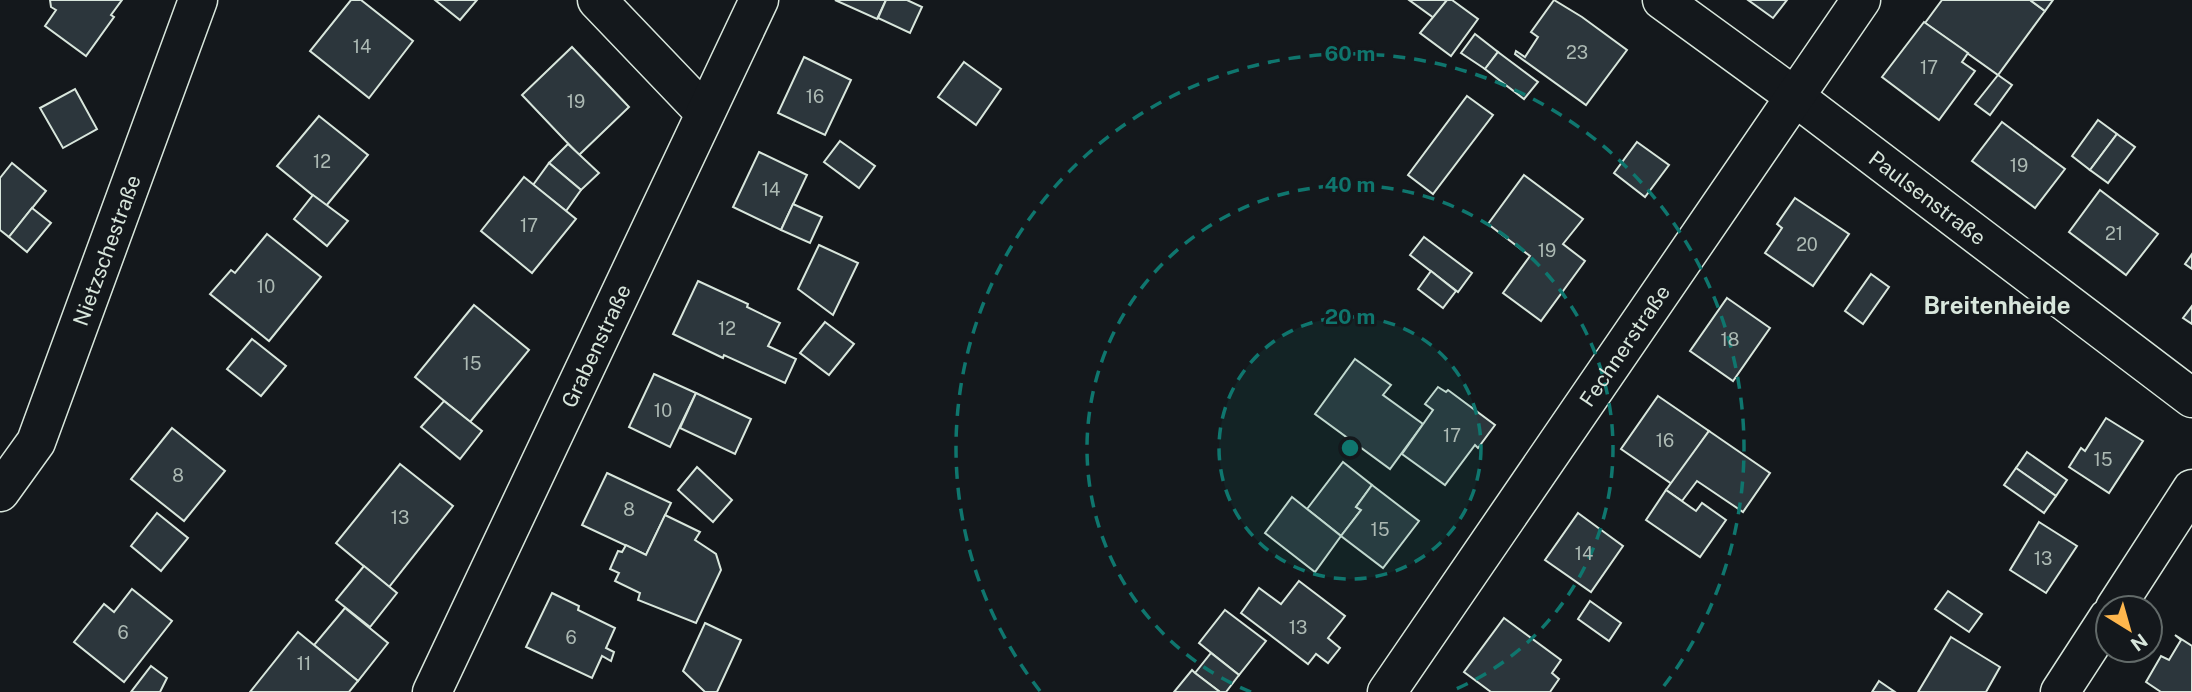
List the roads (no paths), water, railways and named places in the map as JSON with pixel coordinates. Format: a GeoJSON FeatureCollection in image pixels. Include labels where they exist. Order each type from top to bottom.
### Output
{"type":"FeatureCollection","features":[{"type":"Feature","properties":{"kind":"street","name":"Nietzschestraße"},"geometry":{"type":"LineString","coordinates":[[0,492],[36,442],[198,0]]}},
{"type":"Feature","properties":{"kind":"street"},"geometry":{"type":"LineString","coordinates":[[597,0],[705,113]]}},
{"type":"Feature","properties":{"kind":"street","name":"Grabenstraße"},"geometry":{"type":"LineString","coordinates":[[432,692],[760,0]]}},
{"type":"Feature","properties":{"kind":"street","name":"Paulsenstraße"},"geometry":{"type":"LineString","coordinates":[[1662,0],[1794,96],[2192,398]]}},
{"type":"Feature","properties":{"kind":"street","name":"Fechnerstraße"},"geometry":{"type":"LineString","coordinates":[[1387,692],[1861,0]]}},
{"type":"Feature","properties":{"kind":"street"},"geometry":{"type":"LineString","coordinates":[[2124,594],[2192,489]]}},
{"type":"Feature","properties":{"kind":"street"},"geometry":{"type":"LineString","coordinates":[[2060,692],[2094,640]]}},
{"type":"Feature","properties":{"kind":"district","name":"Breitenheide"},"geometry":{"type":"Point","coordinates":[1997,305]}}]}
